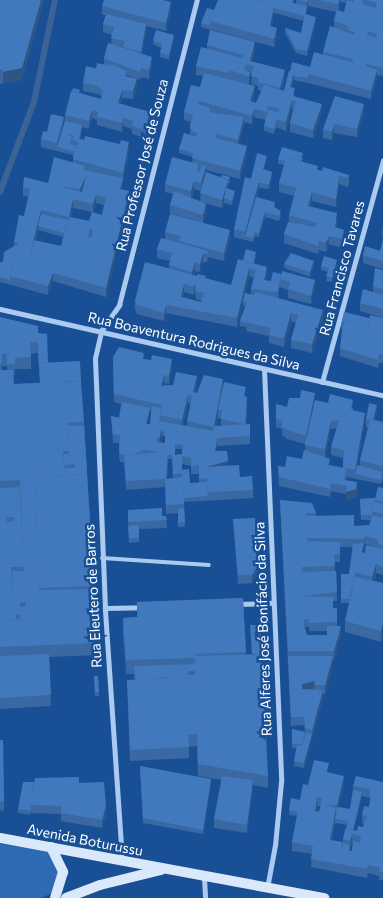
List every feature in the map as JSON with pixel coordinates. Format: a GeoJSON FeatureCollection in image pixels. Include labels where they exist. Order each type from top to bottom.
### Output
{"type":"FeatureCollection","features":[{"type":"Feature","properties":{"kind":"main road","name":"Avenida Boturussu"},"geometry":{"type":"LineString","coordinates":[[0,838],[324,898]]}},
{"type":"Feature","properties":{"kind":"main road"},"geometry":{"type":"LineString","coordinates":[[51,847],[63,872],[55,898]]}},
{"type":"Feature","properties":{"kind":"main road","name":"Avenida Boturussu"},"geometry":{"type":"LineString","coordinates":[[66,898],[100,886],[165,870]]}},
{"type":"Feature","properties":{"kind":"street","name":"Rua Professor José de Souza"},"geometry":{"type":"LineString","coordinates":[[101,331],[119,305],[197,0]]}},
{"type":"Feature","properties":{"kind":"street","name":"Rua Francisco Tavares"},"geometry":{"type":"LineString","coordinates":[[322,382],[383,160]]}},
{"type":"Feature","properties":{"kind":"street","name":"Rua Boaventura Rodrigues da Silva"},"geometry":{"type":"LineString","coordinates":[[0,309],[383,395]]}},
{"type":"Feature","properties":{"kind":"street","name":"Rua Eleutero de Barros"},"geometry":{"type":"LineString","coordinates":[[101,331],[95,358],[94,391],[102,558],[122,860]]}},
{"type":"Feature","properties":{"kind":"street","name":"Rua Alferes José Bonifácio da Silva"},"geometry":{"type":"LineString","coordinates":[[264,369],[281,782],[275,845],[267,888]]}},
{"type":"Feature","properties":{"kind":"street"},"geometry":{"type":"LineString","coordinates":[[228,604],[273,603]]}},
{"type":"Feature","properties":{"kind":"street"},"geometry":{"type":"LineString","coordinates":[[105,608],[153,607]]}},
{"type":"Feature","properties":{"kind":"street"},"geometry":{"type":"LineString","coordinates":[[204,877],[205,898]]}},
{"type":"Feature","properties":{"kind":"lane"},"geometry":{"type":"LineString","coordinates":[[102,558],[209,565]]}},
{"type":"Feature","properties":{"kind":"shaded area"},"geometry":{"type":"Polygon","coordinates":[[[0,844],[50,851],[61,868],[52,893],[41,898],[0,898],[0,844]]]}},
{"type":"Feature","properties":{"kind":"building"},"geometry":{"type":"Polygon","coordinates":[[[0,0],[41,0],[22,68],[3,72],[0,60],[0,0]]]}},
{"type":"Feature","properties":{"kind":"building"},"geometry":{"type":"Polygon","coordinates":[[[104,0],[163,0],[171,2],[166,23],[102,6],[104,0]]]}},
{"type":"Feature","properties":{"kind":"building"},"geometry":{"type":"Polygon","coordinates":[[[218,0],[258,0],[274,6],[270,26],[277,28],[274,39],[210,21],[218,0]]]}},
{"type":"Feature","properties":{"kind":"building"},"geometry":{"type":"Polygon","coordinates":[[[259,0],[293,0],[292,3],[307,6],[305,16],[274,8],[274,6],[259,0]]]}},
{"type":"Feature","properties":{"kind":"building"},"geometry":{"type":"Polygon","coordinates":[[[318,0],[339,0],[338,4],[318,0]]]}},
{"type":"Feature","properties":{"kind":"building"},"geometry":{"type":"Polygon","coordinates":[[[347,0],[354,2],[354,0],[363,0],[362,4],[375,8],[377,3],[366,0],[383,0],[383,68],[366,64],[366,66],[377,70],[371,91],[308,74],[314,52],[355,63],[350,58],[323,52],[330,26],[354,35],[355,32],[347,30],[348,26],[334,20],[337,10],[344,12],[347,0]],[[368,31],[367,35],[376,38],[377,34],[368,31]]]}},
{"type":"Feature","properties":{"kind":"building"},"geometry":{"type":"Polygon","coordinates":[[[207,8],[214,10],[210,25],[201,23],[207,8]]]}},
{"type":"Feature","properties":{"kind":"building"},"geometry":{"type":"Polygon","coordinates":[[[106,14],[146,24],[141,52],[123,47],[125,41],[111,38],[114,27],[103,24],[106,14]]]}},
{"type":"Feature","properties":{"kind":"building"},"geometry":{"type":"Polygon","coordinates":[[[305,14],[316,17],[307,51],[296,49],[285,28],[301,33],[305,14]]]}},
{"type":"Feature","properties":{"kind":"building"},"geometry":{"type":"Polygon","coordinates":[[[156,30],[174,35],[169,55],[160,53],[162,44],[153,40],[156,30]]]}},
{"type":"Feature","properties":{"kind":"building"},"geometry":{"type":"Polygon","coordinates":[[[210,30],[255,42],[250,61],[285,70],[280,88],[258,82],[259,78],[251,76],[254,66],[246,64],[244,70],[250,72],[249,77],[230,70],[229,73],[196,66],[201,47],[242,58],[243,55],[207,45],[210,30]]]}},
{"type":"Feature","properties":{"kind":"building"},"geometry":{"type":"Polygon","coordinates":[[[108,43],[152,57],[149,70],[141,68],[140,72],[104,58],[108,43]]]}},
{"type":"Feature","properties":{"kind":"building"},"geometry":{"type":"Polygon","coordinates":[[[0,60],[3,69],[0,70],[0,60]]]}},
{"type":"Feature","properties":{"kind":"building"},"geometry":{"type":"Polygon","coordinates":[[[292,62],[310,67],[308,78],[294,76],[294,73],[290,72],[292,62]]]}},
{"type":"Feature","properties":{"kind":"building"},"geometry":{"type":"Polygon","coordinates":[[[97,63],[111,66],[111,64],[126,71],[125,76],[96,69],[97,63]]]}},
{"type":"Feature","properties":{"kind":"building"},"geometry":{"type":"Polygon","coordinates":[[[86,66],[137,79],[133,91],[122,90],[118,103],[150,112],[145,130],[132,126],[134,121],[123,118],[122,123],[97,117],[98,112],[92,110],[89,121],[65,115],[71,91],[101,99],[103,91],[98,86],[83,83],[86,66]]]}},
{"type":"Feature","properties":{"kind":"building"},"geometry":{"type":"Polygon","coordinates":[[[289,71],[294,73],[290,87],[295,88],[293,96],[322,104],[313,130],[290,123],[296,101],[292,100],[286,122],[276,119],[279,109],[268,106],[267,112],[254,109],[252,116],[199,101],[198,104],[210,108],[209,112],[244,117],[238,140],[217,134],[216,138],[247,146],[240,171],[192,158],[197,133],[192,131],[190,126],[193,115],[184,112],[191,85],[200,87],[204,73],[255,86],[250,101],[256,103],[264,85],[284,91],[289,71]]]}},
{"type":"Feature","properties":{"kind":"building"},"geometry":{"type":"Polygon","coordinates":[[[73,88],[80,90],[79,93],[72,91],[73,88]]]}},
{"type":"Feature","properties":{"kind":"building"},"geometry":{"type":"Polygon","coordinates":[[[335,96],[364,104],[357,129],[334,124],[332,132],[323,129],[335,96]]]}},
{"type":"Feature","properties":{"kind":"building"},"geometry":{"type":"Polygon","coordinates":[[[268,110],[278,112],[274,129],[264,126],[268,110]]]}},
{"type":"Feature","properties":{"kind":"building"},"geometry":{"type":"Polygon","coordinates":[[[51,114],[64,117],[57,143],[41,139],[43,131],[47,132],[51,114]]]}},
{"type":"Feature","properties":{"kind":"building"},"geometry":{"type":"Polygon","coordinates":[[[65,121],[82,125],[79,139],[84,140],[82,149],[75,147],[74,151],[57,147],[65,121]],[[67,134],[72,137],[70,144],[77,146],[78,142],[72,140],[74,136],[67,134]]]}},
{"type":"Feature","properties":{"kind":"building"},"geometry":{"type":"Polygon","coordinates":[[[184,133],[197,137],[193,153],[179,149],[184,133]]]}},
{"type":"Feature","properties":{"kind":"building"},"geometry":{"type":"Polygon","coordinates":[[[85,136],[120,144],[121,140],[129,142],[123,173],[73,159],[75,147],[82,149],[85,136]]]}},
{"type":"Feature","properties":{"kind":"building"},"geometry":{"type":"Polygon","coordinates":[[[282,147],[303,153],[301,161],[289,158],[286,161],[278,159],[282,147]]]}},
{"type":"Feature","properties":{"kind":"building"},"geometry":{"type":"Polygon","coordinates":[[[257,153],[267,156],[263,169],[272,172],[269,184],[259,183],[259,181],[251,179],[257,153]]]}},
{"type":"Feature","properties":{"kind":"building"},"geometry":{"type":"Polygon","coordinates":[[[54,157],[85,166],[84,170],[123,178],[120,189],[129,191],[106,288],[53,273],[48,286],[10,276],[18,243],[14,242],[19,215],[24,216],[30,189],[23,187],[24,177],[48,183],[54,157]],[[86,176],[80,189],[58,186],[82,192],[86,176]],[[96,195],[93,204],[73,199],[69,217],[89,221],[92,212],[102,215],[106,197],[96,195]],[[41,210],[27,266],[34,240],[61,246],[69,217],[41,210]],[[90,229],[88,237],[91,238],[93,230],[90,229]]]}},
{"type":"Feature","properties":{"kind":"building"},"geometry":{"type":"Polygon","coordinates":[[[172,157],[198,164],[197,171],[200,172],[202,165],[206,166],[201,183],[194,181],[191,191],[165,184],[172,157]]]}},
{"type":"Feature","properties":{"kind":"building"},"geometry":{"type":"Polygon","coordinates":[[[289,158],[318,166],[317,170],[322,171],[323,167],[349,175],[348,178],[339,176],[336,199],[279,183],[285,161],[289,158]]]}},
{"type":"Feature","properties":{"kind":"building"},"geometry":{"type":"Polygon","coordinates":[[[206,172],[228,180],[222,200],[200,193],[206,172]]]}},
{"type":"Feature","properties":{"kind":"building"},"geometry":{"type":"Polygon","coordinates":[[[222,175],[230,177],[228,182],[228,180],[221,177],[222,175]]]}},
{"type":"Feature","properties":{"kind":"building"},"geometry":{"type":"Polygon","coordinates":[[[245,177],[259,181],[245,232],[234,229],[245,177]]]}},
{"type":"Feature","properties":{"kind":"building"},"geometry":{"type":"Polygon","coordinates":[[[226,188],[235,191],[232,201],[224,198],[226,188]]]}},
{"type":"Feature","properties":{"kind":"building"},"geometry":{"type":"Polygon","coordinates":[[[296,188],[312,192],[308,206],[337,213],[335,227],[344,230],[342,239],[329,236],[326,243],[319,241],[318,246],[284,234],[288,222],[316,227],[317,223],[289,215],[296,188]]]}},
{"type":"Feature","properties":{"kind":"building"},"geometry":{"type":"Polygon","coordinates":[[[174,191],[206,204],[203,215],[170,205],[174,191]]]}},
{"type":"Feature","properties":{"kind":"building"},"geometry":{"type":"Polygon","coordinates":[[[256,197],[275,202],[274,207],[281,211],[279,216],[265,212],[259,233],[255,232],[253,238],[245,236],[256,197]]]}},
{"type":"Feature","properties":{"kind":"building"},"geometry":{"type":"Polygon","coordinates":[[[41,214],[68,220],[64,233],[38,226],[41,214]]]}},
{"type":"Feature","properties":{"kind":"building"},"geometry":{"type":"Polygon","coordinates":[[[170,214],[230,230],[224,253],[179,241],[181,236],[165,232],[170,214]]]}},
{"type":"Feature","properties":{"kind":"building"},"geometry":{"type":"Polygon","coordinates":[[[161,238],[208,251],[207,254],[203,253],[200,264],[195,262],[192,272],[169,265],[172,253],[157,249],[161,238]]]}},
{"type":"Feature","properties":{"kind":"building"},"geometry":{"type":"Polygon","coordinates":[[[383,239],[383,261],[363,255],[365,246],[380,251],[383,239]]]}},
{"type":"Feature","properties":{"kind":"building"},"geometry":{"type":"Polygon","coordinates":[[[17,246],[10,280],[0,277],[0,262],[3,262],[4,252],[17,246]]]}},
{"type":"Feature","properties":{"kind":"building"},"geometry":{"type":"Polygon","coordinates":[[[246,249],[256,252],[253,263],[243,260],[246,249]]]}},
{"type":"Feature","properties":{"kind":"building"},"geometry":{"type":"Polygon","coordinates":[[[291,253],[314,261],[310,272],[284,264],[291,253]]]}},
{"type":"Feature","properties":{"kind":"building"},"geometry":{"type":"Polygon","coordinates":[[[324,256],[337,260],[332,278],[326,276],[329,268],[321,266],[324,256]]]}},
{"type":"Feature","properties":{"kind":"building"},"geometry":{"type":"Polygon","coordinates":[[[238,259],[267,267],[264,280],[279,282],[278,292],[251,289],[256,270],[249,268],[237,318],[166,305],[164,313],[137,305],[135,300],[145,262],[231,285],[238,259]],[[195,282],[194,287],[184,284],[181,297],[201,302],[204,293],[196,291],[195,282]]]}},
{"type":"Feature","properties":{"kind":"building"},"geometry":{"type":"Polygon","coordinates":[[[375,268],[383,270],[383,289],[373,286],[375,268]]]}},
{"type":"Feature","properties":{"kind":"building"},"geometry":{"type":"Polygon","coordinates":[[[282,271],[315,280],[311,296],[288,289],[290,282],[280,279],[282,271]]]}},
{"type":"Feature","properties":{"kind":"building"},"geometry":{"type":"Polygon","coordinates":[[[273,272],[281,274],[279,284],[279,282],[271,281],[273,272]]]}},
{"type":"Feature","properties":{"kind":"building"},"geometry":{"type":"Polygon","coordinates":[[[197,274],[206,276],[205,278],[197,276],[197,274]]]}},
{"type":"Feature","properties":{"kind":"building"},"geometry":{"type":"Polygon","coordinates":[[[363,289],[383,295],[383,309],[360,303],[363,289]]]}},
{"type":"Feature","properties":{"kind":"building"},"geometry":{"type":"Polygon","coordinates":[[[255,292],[323,310],[312,344],[291,340],[298,315],[291,313],[284,338],[269,335],[271,328],[246,322],[255,292]]]}},
{"type":"Feature","properties":{"kind":"building"},"geometry":{"type":"Polygon","coordinates":[[[245,293],[254,295],[246,323],[240,321],[247,302],[243,302],[245,293]]]}},
{"type":"Feature","properties":{"kind":"building"},"geometry":{"type":"Polygon","coordinates":[[[344,312],[369,318],[368,327],[344,320],[343,324],[341,324],[344,312]]]}},
{"type":"Feature","properties":{"kind":"building"},"geometry":{"type":"Polygon","coordinates":[[[370,315],[383,318],[383,355],[379,354],[378,360],[340,348],[344,320],[368,327],[370,315]]]}},
{"type":"Feature","properties":{"kind":"building"},"geometry":{"type":"Polygon","coordinates":[[[0,317],[38,326],[38,342],[30,342],[31,357],[15,358],[15,364],[7,364],[7,354],[2,354],[2,363],[0,363],[0,317]]]}},
{"type":"Feature","properties":{"kind":"building"},"geometry":{"type":"Polygon","coordinates":[[[38,333],[47,334],[48,362],[39,363],[39,367],[38,351],[38,333]]]}},
{"type":"Feature","properties":{"kind":"building"},"geometry":{"type":"Polygon","coordinates":[[[119,347],[144,353],[143,359],[151,360],[152,355],[172,359],[169,376],[164,375],[161,386],[173,385],[176,372],[197,376],[193,392],[197,393],[204,375],[223,379],[214,426],[250,424],[250,436],[217,438],[215,451],[227,451],[228,461],[206,467],[239,465],[240,477],[252,476],[253,490],[208,492],[207,478],[199,479],[199,465],[191,466],[191,458],[182,456],[184,432],[211,438],[214,427],[187,421],[192,396],[188,395],[182,420],[160,415],[162,405],[114,394],[113,357],[119,347]]]}},
{"type":"Feature","properties":{"kind":"building"},"geometry":{"type":"Polygon","coordinates":[[[80,361],[81,381],[40,383],[39,363],[80,361]]]}},
{"type":"Feature","properties":{"kind":"building"},"geometry":{"type":"Polygon","coordinates":[[[0,370],[13,370],[14,384],[81,381],[84,422],[68,423],[69,451],[63,451],[65,475],[35,477],[39,590],[94,589],[97,643],[0,647],[0,620],[26,619],[20,480],[0,481],[0,370]]]}},
{"type":"Feature","properties":{"kind":"building"},"geometry":{"type":"Polygon","coordinates":[[[224,382],[246,387],[244,396],[247,397],[245,424],[221,419],[222,410],[218,410],[224,382]]]}},
{"type":"Feature","properties":{"kind":"building"},"geometry":{"type":"Polygon","coordinates":[[[301,390],[315,393],[306,436],[287,430],[282,427],[282,420],[276,419],[276,404],[287,407],[289,398],[300,398],[301,390]]]}},
{"type":"Feature","properties":{"kind":"building"},"geometry":{"type":"Polygon","coordinates":[[[330,394],[353,400],[351,410],[365,413],[355,470],[346,468],[344,480],[357,482],[356,489],[346,492],[347,486],[331,483],[330,489],[279,477],[278,466],[285,467],[287,456],[311,461],[310,464],[315,465],[315,462],[343,468],[344,450],[331,447],[339,420],[331,421],[325,449],[305,445],[315,400],[328,403],[330,394]]]}},
{"type":"Feature","properties":{"kind":"building"},"geometry":{"type":"Polygon","coordinates":[[[122,402],[150,408],[146,424],[119,418],[122,402]]]}},
{"type":"Feature","properties":{"kind":"building"},"geometry":{"type":"Polygon","coordinates":[[[369,403],[377,405],[373,420],[383,422],[382,466],[360,460],[370,420],[366,419],[369,403]]]}},
{"type":"Feature","properties":{"kind":"building"},"geometry":{"type":"Polygon","coordinates":[[[152,406],[161,408],[159,421],[213,431],[211,438],[184,432],[183,445],[175,444],[175,455],[182,454],[182,470],[189,469],[190,483],[207,482],[208,496],[184,498],[182,473],[173,474],[172,455],[168,455],[168,451],[156,452],[156,442],[165,443],[165,432],[162,431],[162,427],[150,425],[152,406]]]}},
{"type":"Feature","properties":{"kind":"building"},"geometry":{"type":"Polygon","coordinates":[[[111,416],[162,427],[159,439],[156,438],[156,451],[141,450],[141,452],[130,455],[168,451],[166,479],[183,477],[184,504],[166,505],[165,479],[126,481],[124,454],[120,454],[119,449],[120,435],[113,434],[111,416]]]}},
{"type":"Feature","properties":{"kind":"building"},"geometry":{"type":"Polygon","coordinates":[[[84,425],[87,474],[65,475],[64,468],[75,468],[75,464],[64,465],[64,454],[69,454],[68,426],[84,425]]]}},
{"type":"Feature","properties":{"kind":"building"},"geometry":{"type":"Polygon","coordinates":[[[304,450],[330,459],[328,465],[315,462],[315,465],[311,465],[311,461],[302,459],[304,450]]]}},
{"type":"Feature","properties":{"kind":"building"},"geometry":{"type":"Polygon","coordinates":[[[357,465],[382,472],[381,480],[355,474],[357,465]]]}},
{"type":"Feature","properties":{"kind":"building"},"geometry":{"type":"Polygon","coordinates":[[[87,474],[94,586],[39,588],[35,477],[87,474]]]}},
{"type":"Feature","properties":{"kind":"building"},"geometry":{"type":"Polygon","coordinates":[[[20,487],[20,495],[0,496],[0,488],[20,487]]]}},
{"type":"Feature","properties":{"kind":"building"},"geometry":{"type":"Polygon","coordinates":[[[378,487],[383,488],[383,502],[375,500],[378,487]]]}},
{"type":"Feature","properties":{"kind":"building"},"geometry":{"type":"Polygon","coordinates":[[[20,495],[24,567],[11,567],[12,595],[25,594],[25,602],[20,603],[20,607],[26,607],[26,619],[20,619],[20,614],[16,615],[16,619],[0,620],[0,496],[20,495]],[[6,517],[7,522],[14,521],[14,517],[6,517]]]}},
{"type":"Feature","properties":{"kind":"building"},"geometry":{"type":"Polygon","coordinates":[[[375,498],[372,515],[361,515],[360,499],[375,498]]]}},
{"type":"Feature","properties":{"kind":"building"},"geometry":{"type":"Polygon","coordinates":[[[280,500],[312,503],[316,513],[306,513],[306,516],[354,515],[354,526],[368,525],[383,530],[383,545],[378,544],[379,540],[365,536],[364,539],[307,538],[307,541],[299,541],[340,542],[340,554],[334,554],[335,566],[302,567],[302,572],[336,571],[337,592],[301,596],[333,597],[333,608],[337,608],[337,622],[309,623],[309,619],[304,619],[304,626],[307,635],[327,635],[327,626],[341,626],[334,651],[288,651],[280,500]]]}},
{"type":"Feature","properties":{"kind":"building"},"geometry":{"type":"Polygon","coordinates":[[[374,502],[383,504],[383,514],[372,511],[374,502]]]}},
{"type":"Feature","properties":{"kind":"building"},"geometry":{"type":"Polygon","coordinates":[[[162,508],[162,516],[166,516],[167,520],[128,522],[128,510],[162,508]]]}},
{"type":"Feature","properties":{"kind":"building"},"geometry":{"type":"Polygon","coordinates":[[[184,508],[185,522],[178,523],[178,509],[184,508]]]}},
{"type":"Feature","properties":{"kind":"building"},"geometry":{"type":"Polygon","coordinates":[[[372,515],[383,518],[383,530],[369,526],[372,515]]]}},
{"type":"Feature","properties":{"kind":"building"},"geometry":{"type":"Polygon","coordinates":[[[255,518],[257,567],[252,575],[238,575],[233,519],[255,518]]]}},
{"type":"Feature","properties":{"kind":"building"},"geometry":{"type":"Polygon","coordinates":[[[139,525],[139,538],[129,538],[128,526],[139,525]]]}},
{"type":"Feature","properties":{"kind":"building"},"geometry":{"type":"Polygon","coordinates":[[[364,543],[349,599],[341,599],[341,574],[349,574],[353,544],[364,543]]]}},
{"type":"Feature","properties":{"kind":"building"},"geometry":{"type":"Polygon","coordinates":[[[366,545],[383,549],[383,558],[365,553],[366,545]]]}},
{"type":"Feature","properties":{"kind":"building"},"geometry":{"type":"Polygon","coordinates":[[[361,552],[383,558],[383,567],[376,564],[372,577],[355,572],[361,552]]]}},
{"type":"Feature","properties":{"kind":"building"},"geometry":{"type":"Polygon","coordinates":[[[12,571],[24,571],[25,594],[12,595],[12,571]]]}},
{"type":"Feature","properties":{"kind":"building"},"geometry":{"type":"Polygon","coordinates":[[[355,577],[383,583],[383,622],[381,631],[345,621],[355,577]]]}},
{"type":"Feature","properties":{"kind":"building"},"geometry":{"type":"Polygon","coordinates":[[[243,598],[246,652],[195,654],[195,658],[126,660],[123,618],[138,617],[137,602],[243,598]]]}},
{"type":"Feature","properties":{"kind":"building"},"geometry":{"type":"Polygon","coordinates":[[[250,625],[260,625],[262,654],[252,654],[250,625]]]}},
{"type":"Feature","properties":{"kind":"building"},"geometry":{"type":"Polygon","coordinates":[[[49,654],[51,695],[0,698],[0,656],[49,654]]]}},
{"type":"Feature","properties":{"kind":"building"},"geometry":{"type":"Polygon","coordinates":[[[262,654],[268,776],[198,764],[197,734],[188,735],[189,747],[130,750],[127,680],[195,677],[195,656],[262,654]]]}},
{"type":"Feature","properties":{"kind":"building"},"geometry":{"type":"Polygon","coordinates":[[[288,656],[333,656],[325,685],[314,685],[315,681],[302,684],[302,689],[323,690],[312,730],[305,728],[304,717],[291,717],[288,656]]]}},
{"type":"Feature","properties":{"kind":"building"},"geometry":{"type":"Polygon","coordinates":[[[195,664],[195,671],[188,671],[188,675],[195,675],[195,677],[162,677],[136,680],[134,666],[195,664]]]}},
{"type":"Feature","properties":{"kind":"building"},"geometry":{"type":"Polygon","coordinates":[[[94,676],[98,676],[99,692],[95,692],[94,676]]]}},
{"type":"Feature","properties":{"kind":"building"},"geometry":{"type":"Polygon","coordinates":[[[292,729],[305,732],[302,744],[292,744],[292,729]]]}},
{"type":"Feature","properties":{"kind":"building"},"geometry":{"type":"Polygon","coordinates":[[[306,733],[312,734],[304,763],[294,761],[297,745],[302,746],[306,733]]]}},
{"type":"Feature","properties":{"kind":"building"},"geometry":{"type":"Polygon","coordinates":[[[0,740],[3,740],[4,802],[0,801],[0,740]]]}},
{"type":"Feature","properties":{"kind":"building"},"geometry":{"type":"Polygon","coordinates":[[[314,760],[329,763],[327,772],[344,776],[337,805],[325,805],[336,808],[330,840],[343,842],[341,849],[352,851],[353,841],[360,843],[361,836],[352,834],[350,841],[343,839],[345,829],[357,831],[358,826],[363,827],[367,816],[362,815],[364,806],[369,807],[370,801],[370,789],[353,786],[356,776],[383,782],[383,872],[379,872],[380,867],[368,865],[367,869],[311,859],[313,846],[292,842],[303,784],[308,785],[314,760]],[[317,797],[315,811],[319,812],[322,798],[317,797]]]}},
{"type":"Feature","properties":{"kind":"building"},"geometry":{"type":"Polygon","coordinates":[[[140,766],[211,779],[203,830],[143,818],[140,766]]]}},
{"type":"Feature","properties":{"kind":"building"},"geometry":{"type":"Polygon","coordinates":[[[222,776],[253,780],[247,825],[214,819],[222,776]]]}},
{"type":"Feature","properties":{"kind":"building"},"geometry":{"type":"Polygon","coordinates":[[[79,777],[79,783],[104,782],[106,806],[102,820],[61,813],[62,806],[30,805],[35,778],[79,777]]]}},
{"type":"Feature","properties":{"kind":"building"},"geometry":{"type":"Polygon","coordinates":[[[23,782],[34,782],[30,811],[18,809],[23,782]]]}},
{"type":"Feature","properties":{"kind":"building"},"geometry":{"type":"Polygon","coordinates":[[[353,790],[362,792],[353,830],[346,829],[348,821],[335,819],[337,807],[350,809],[353,790]]]}},
{"type":"Feature","properties":{"kind":"building"},"geometry":{"type":"Polygon","coordinates":[[[291,798],[300,800],[298,812],[289,810],[291,798]]]}},
{"type":"Feature","properties":{"kind":"building"},"geometry":{"type":"Polygon","coordinates":[[[343,843],[350,845],[349,851],[342,849],[343,843]]]}},
{"type":"Feature","properties":{"kind":"waterway"},"geometry":{"type":"LineString","coordinates":[[0,192],[34,102],[55,0]]}}]}
